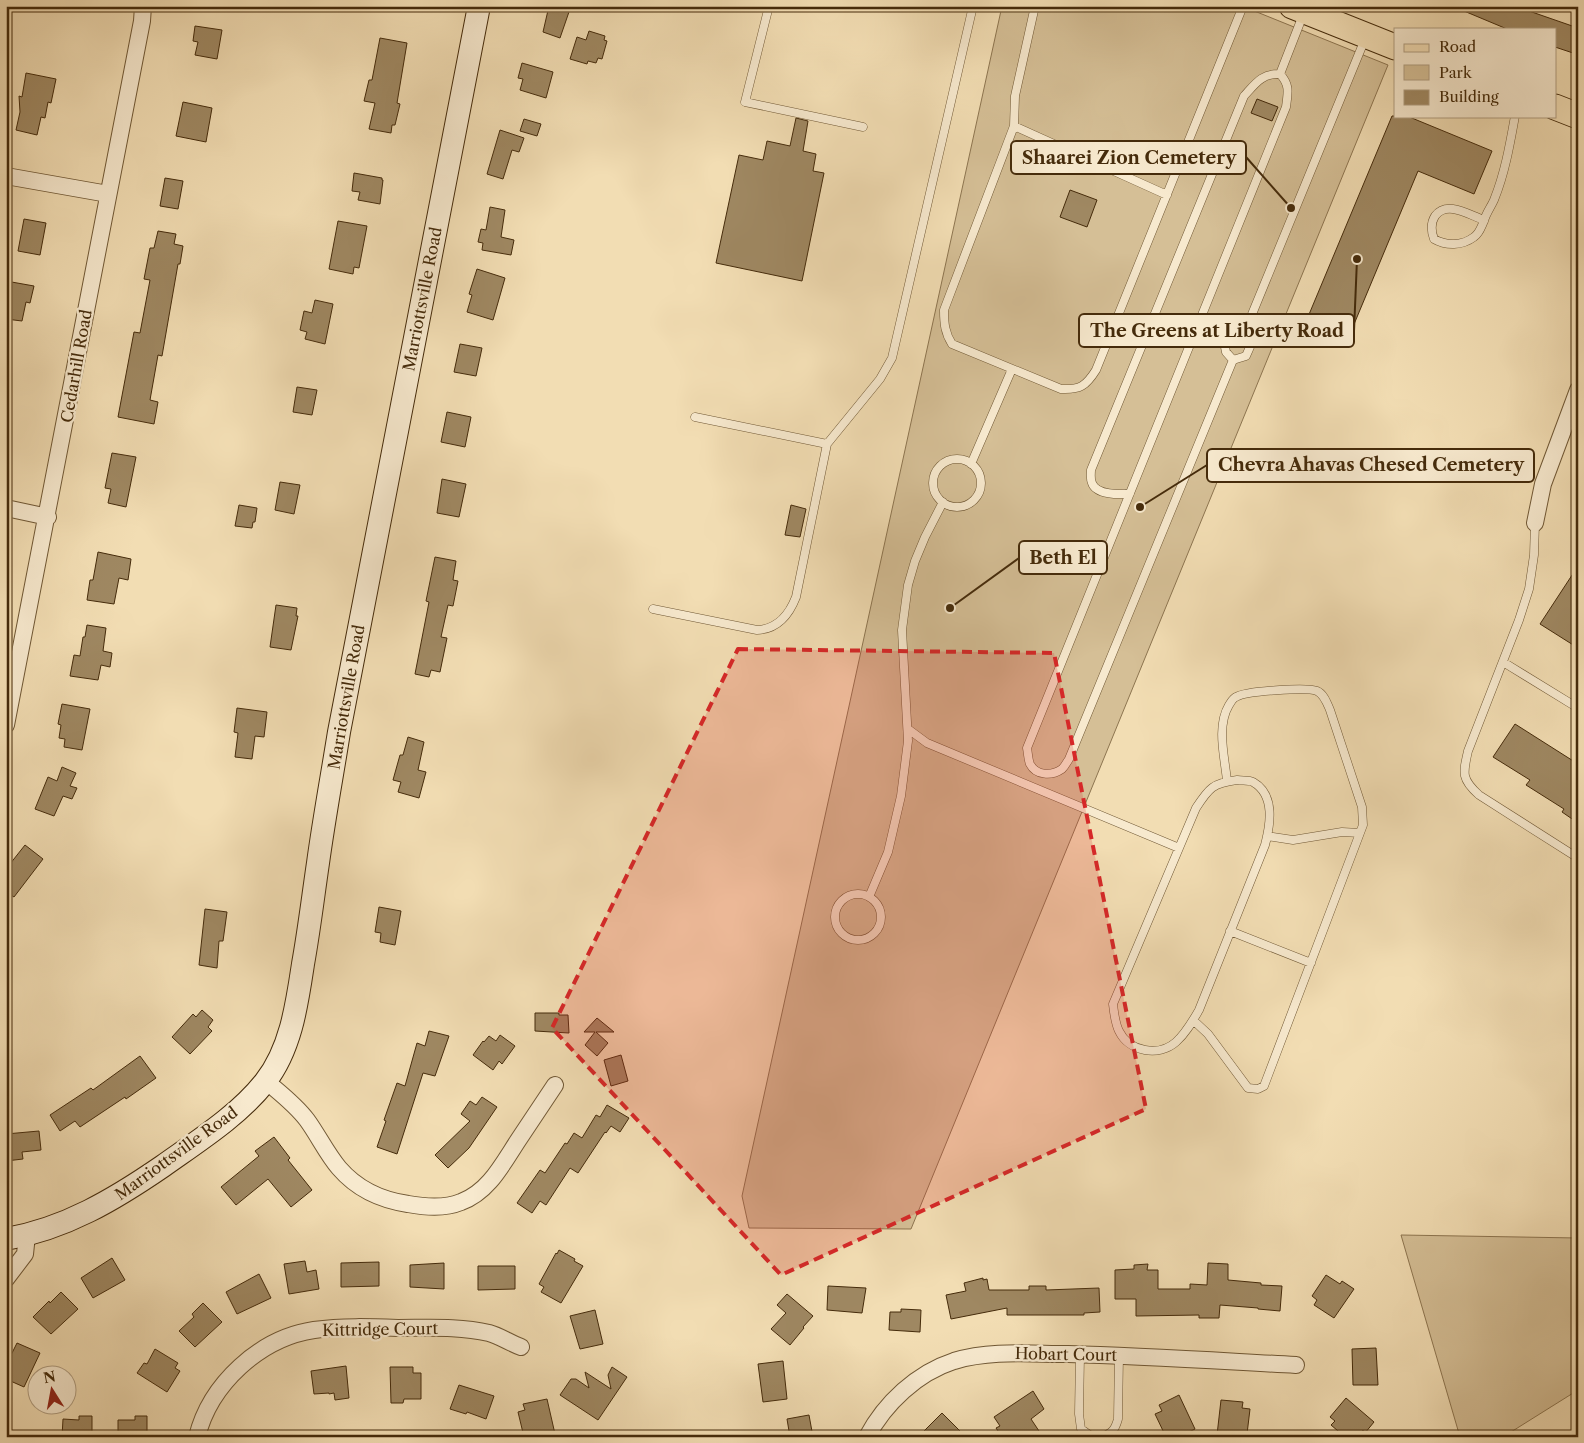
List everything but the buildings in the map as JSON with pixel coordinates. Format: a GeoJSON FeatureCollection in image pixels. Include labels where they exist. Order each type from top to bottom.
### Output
{"type":"FeatureCollection","features":[{"type":"Feature","properties":{"kind":"main road","name":"Marriottsville Road"},"geometry":{"type":"LineString","coordinates":[[17,1237],[66,1222],[112,1199],[213,1130],[266,1081],[284,1047],[295,1013],[320,842],[339,732],[479,6]]}},
{"type":"Feature","properties":{"kind":"main road"},"geometry":{"type":"LineString","coordinates":[[1298,9],[1394,47]]}},
{"type":"Feature","properties":{"kind":"main road"},"geometry":{"type":"LineString","coordinates":[[1556,107],[1578,116]]}},
{"type":"Feature","properties":{"kind":"street","name":"Cedarhill Road"},"geometry":{"type":"LineString","coordinates":[[6,725],[48,517],[142,21],[143,6]]}},
{"type":"Feature","properties":{"kind":"street"},"geometry":{"type":"LineString","coordinates":[[6,176],[108,194]]}},
{"type":"Feature","properties":{"kind":"street"},"geometry":{"type":"LineString","coordinates":[[1535,523],[1543,484],[1578,390]]}},
{"type":"Feature","properties":{"kind":"street"},"geometry":{"type":"LineString","coordinates":[[6,508],[48,517]]}},
{"type":"Feature","properties":{"kind":"street"},"geometry":{"type":"LineString","coordinates":[[266,1081],[306,1119],[338,1168],[357,1185],[378,1197],[398,1203],[439,1207],[460,1203],[476,1195],[490,1181],[555,1085]]}},
{"type":"Feature","properties":{"kind":"street"},"geometry":{"type":"LineString","coordinates":[[6,1279],[25,1254],[17,1237]]}},
{"type":"Feature","properties":{"kind":"street","name":"Kittridge Court"},"geometry":{"type":"LineString","coordinates":[[197,1437],[201,1420],[215,1395],[234,1372],[260,1351],[283,1339],[312,1330],[345,1326],[458,1329],[490,1334],[520,1347]]}},
{"type":"Feature","properties":{"kind":"street","name":"Hobart Court"},"geometry":{"type":"LineString","coordinates":[[867,1437],[876,1421],[902,1392],[934,1370],[953,1362],[976,1356],[1004,1353],[1119,1355],[1296,1366]]}},
{"type":"Feature","properties":{"kind":"lane"},"geometry":{"type":"LineString","coordinates":[[769,6],[745,102],[863,127]]}},
{"type":"Feature","properties":{"kind":"lane"},"geometry":{"type":"LineString","coordinates":[[653,609],[757,630],[767,630],[783,619],[791,609],[796,597],[827,444],[880,379],[892,358],[973,6]]}},
{"type":"Feature","properties":{"kind":"lane"},"geometry":{"type":"LineString","coordinates":[[1035,6],[1015,96],[1014,126],[944,310],[944,325],[946,335],[952,344],[1061,389],[1074,390],[1090,380],[1096,370],[1243,6]]}},
{"type":"Feature","properties":{"kind":"lane"},"geometry":{"type":"LineString","coordinates":[[1280,74],[1298,9]]}},
{"type":"Feature","properties":{"kind":"lane"},"geometry":{"type":"LineString","coordinates":[[1248,324],[1366,36]]}},
{"type":"Feature","properties":{"kind":"lane"},"geometry":{"type":"LineString","coordinates":[[1130,493],[1119,495],[1096,488],[1092,483],[1091,470],[1244,96],[1257,82],[1269,73],[1280,74],[1286,81],[1288,90],[1286,107],[1027,748],[1030,762],[1035,770],[1044,774],[1063,768],[1069,759],[1233,360]]}},
{"type":"Feature","properties":{"kind":"lane"},"geometry":{"type":"LineString","coordinates":[[1484,220],[1452,208],[1445,208],[1436,214],[1430,228],[1434,239],[1451,245],[1474,237],[1481,230],[1503,175],[1515,118]]}},
{"type":"Feature","properties":{"kind":"lane"},"geometry":{"type":"LineString","coordinates":[[1014,126],[1166,195]]}},
{"type":"Feature","properties":{"kind":"lane"},"geometry":{"type":"LineString","coordinates":[[1233,360],[1226,352],[1224,342],[1229,330],[1235,325],[1248,324]]}},
{"type":"Feature","properties":{"kind":"lane"},"geometry":{"type":"LineString","coordinates":[[1233,360],[1246,356],[1253,340],[1252,331],[1248,324]]}},
{"type":"Feature","properties":{"kind":"lane"},"geometry":{"type":"LineString","coordinates":[[971,464],[1012,369]]}},
{"type":"Feature","properties":{"kind":"lane"},"geometry":{"type":"LineString","coordinates":[[695,417],[827,444]]}},
{"type":"Feature","properties":{"kind":"lane"},"geometry":{"type":"LineString","coordinates":[[958,460],[971,464],[978,472],[981,480],[978,496],[965,506],[957,507],[943,502],[937,496],[934,488],[934,479],[942,465],[949,461],[958,460]]}},
{"type":"Feature","properties":{"kind":"lane"},"geometry":{"type":"LineString","coordinates":[[869,897],[888,852],[901,796],[908,741],[902,630],[906,594],[915,560],[943,502]]}},
{"type":"Feature","properties":{"kind":"lane"},"geometry":{"type":"LineString","coordinates":[[1535,523],[1534,555],[1529,589],[1468,751],[1464,768],[1465,777],[1468,786],[1479,794],[1578,858]]}},
{"type":"Feature","properties":{"kind":"lane"},"geometry":{"type":"LineString","coordinates":[[1503,662],[1578,708]]}},
{"type":"Feature","properties":{"kind":"lane"},"geometry":{"type":"LineString","coordinates":[[1193,1020],[1208,1034],[1248,1088],[1258,1089],[1264,1086],[1363,825],[1362,807],[1330,710],[1318,691],[1254,692],[1234,698],[1228,706],[1222,730],[1228,781]]}},
{"type":"Feature","properties":{"kind":"lane"},"geometry":{"type":"LineString","coordinates":[[908,729],[927,743],[1179,848]]}},
{"type":"Feature","properties":{"kind":"lane"},"geometry":{"type":"LineString","coordinates":[[1032,786],[1039,772]]}},
{"type":"Feature","properties":{"kind":"lane"},"geometry":{"type":"LineString","coordinates":[[1228,781],[1253,782],[1262,791],[1268,803],[1270,827],[1267,836],[1199,1010],[1188,1029],[1175,1043],[1164,1049],[1154,1051],[1143,1050],[1126,1041],[1119,1031],[1114,1017],[1113,1004],[1196,808],[1207,791],[1228,781]]}},
{"type":"Feature","properties":{"kind":"lane"},"geometry":{"type":"LineString","coordinates":[[1267,836],[1293,840],[1342,832],[1360,833]]}},
{"type":"Feature","properties":{"kind":"lane"},"geometry":{"type":"LineString","coordinates":[[858,894],[869,897],[878,905],[881,912],[881,922],[878,929],[872,935],[865,938],[852,939],[840,930],[836,922],[838,906],[850,896],[858,894]]}},
{"type":"Feature","properties":{"kind":"lane"},"geometry":{"type":"LineString","coordinates":[[1230,931],[1311,963]]}},
{"type":"Feature","properties":{"kind":"lane"},"geometry":{"type":"LineString","coordinates":[[1080,1355],[1079,1414],[1081,1430],[1095,1437]]}},
{"type":"Feature","properties":{"kind":"lane"},"geometry":{"type":"LineString","coordinates":[[1102,1437],[1110,1434],[1115,1429],[1118,1419],[1119,1355]]}},
{"type":"Feature","properties":{"kind":"highlighted area"},"geometry":{"type":"Polygon","coordinates":[[[738,649],[1054,653],[1146,1109],[781,1275],[552,1028],[738,649]]]}},
{"type":"Feature","properties":{"kind":"green space"},"geometry":{"type":"Polygon","coordinates":[[[1002,6],[1242,6],[1388,65],[911,1229],[749,1228],[742,1196],[1002,6]]]}},
{"type":"Feature","properties":{"kind":"green space"},"geometry":{"type":"Polygon","coordinates":[[[1401,1235],[1578,1238],[1578,1390],[1503,1437],[1460,1437],[1401,1235]]]}},
{"type":"Feature","properties":{"kind":"place","name":"Shaarei Zion Cemetery"},"geometry":{"type":"Point","coordinates":[1291,208]}},
{"type":"Feature","properties":{"kind":"place","name":"The Greens at Liberty Road"},"geometry":{"type":"Point","coordinates":[1357,259]}},
{"type":"Feature","properties":{"kind":"place","name":"Chevra Ahavas Chesed Cemetery"},"geometry":{"type":"Point","coordinates":[1140,507]}},
{"type":"Feature","properties":{"kind":"place","name":"Beth El"},"geometry":{"type":"Point","coordinates":[950,608]}}]}
